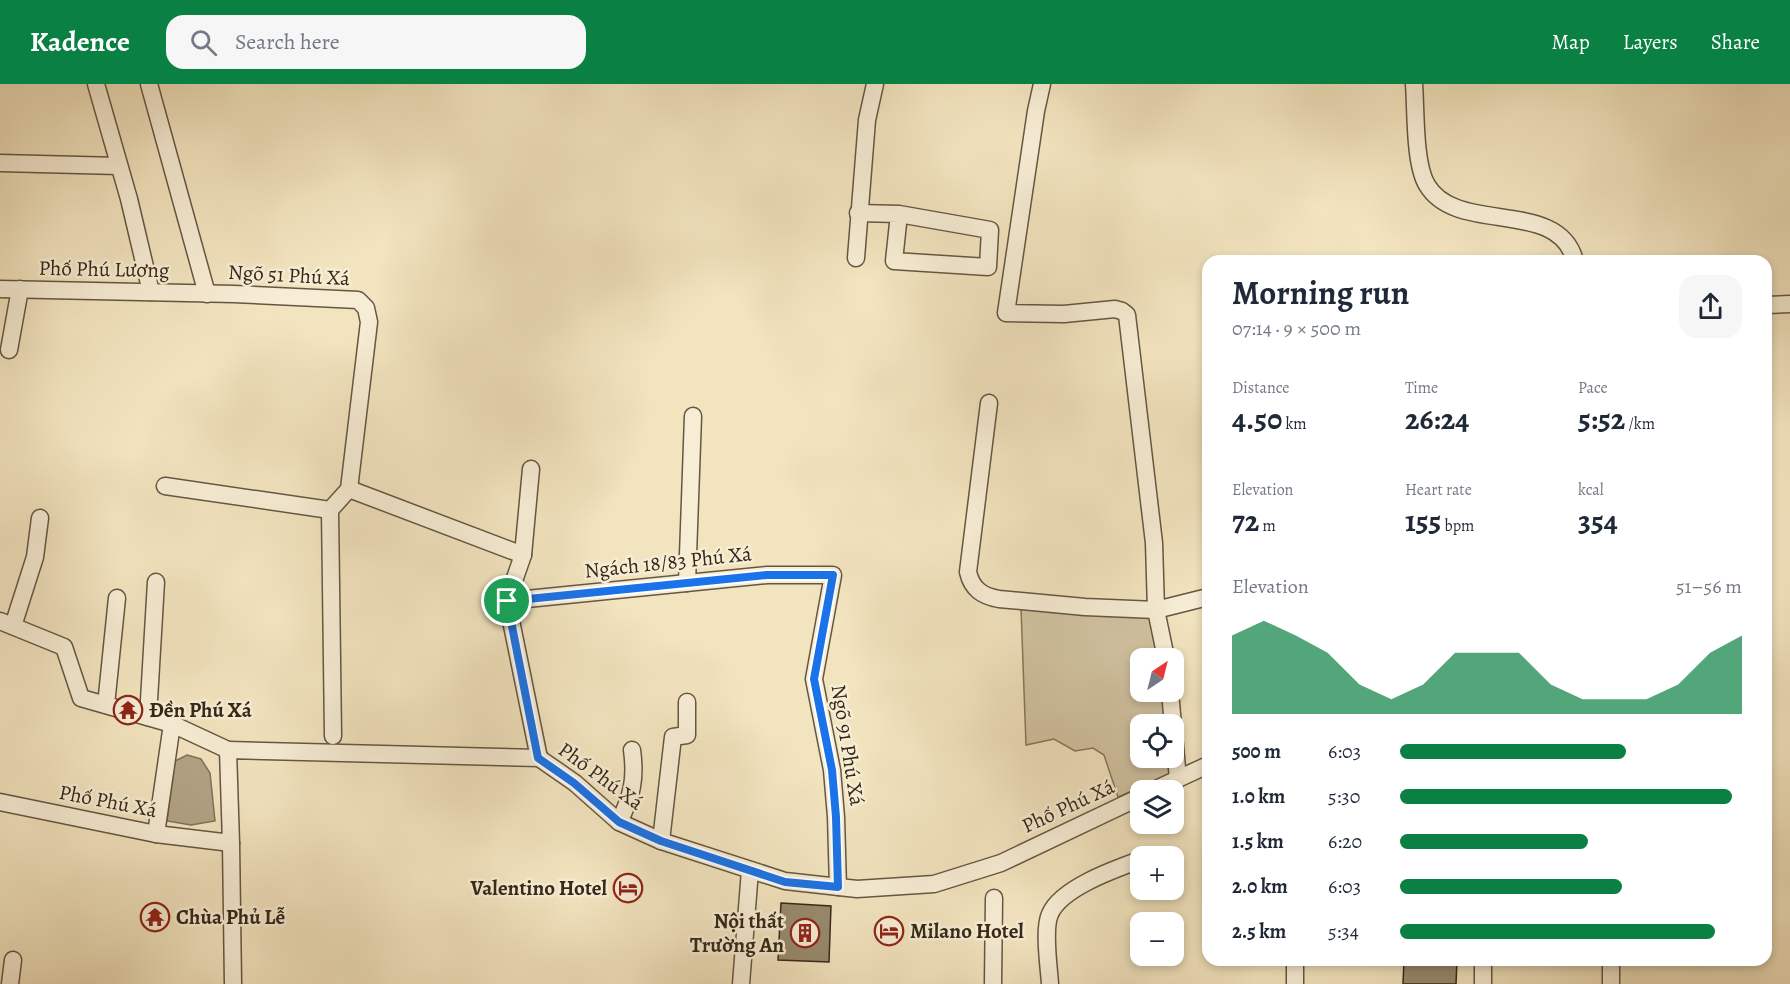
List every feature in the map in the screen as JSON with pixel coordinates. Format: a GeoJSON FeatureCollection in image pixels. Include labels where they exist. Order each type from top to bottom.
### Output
{"type":"FeatureCollection","features":[{"type":"Feature","properties":{"kind":"street"},"geometry":{"type":"LineString","coordinates":[[96,84],[129,199],[151,292]]}},
{"type":"Feature","properties":{"kind":"street","name":"Ngõ 51 Phú Xá"},"geometry":{"type":"LineString","coordinates":[[149,84],[207,294],[358,300],[366,308],[369,322],[349,489]]}},
{"type":"Feature","properties":{"kind":"street"},"geometry":{"type":"LineString","coordinates":[[856,258],[867,120],[875,84]]}},
{"type":"Feature","properties":{"kind":"street"},"geometry":{"type":"LineString","coordinates":[[1042,84],[1006,314],[1064,314],[1116,309],[1127,315],[1154,543],[1156,610],[1164,648]]}},
{"type":"Feature","properties":{"kind":"street"},"geometry":{"type":"LineString","coordinates":[[1414,84],[1420,168],[1427,185],[1439,199],[1454,208],[1534,223],[1560,237],[1574,255]]}},
{"type":"Feature","properties":{"kind":"street"},"geometry":{"type":"LineString","coordinates":[[0,164],[119,166]]}},
{"type":"Feature","properties":{"kind":"street"},"geometry":{"type":"LineString","coordinates":[[858,213],[899,214],[990,230],[988,267],[894,261],[899,214]]}},
{"type":"Feature","properties":{"kind":"street","name":"Phố Phú Lương"},"geometry":{"type":"LineString","coordinates":[[0,289],[207,294]]}},
{"type":"Feature","properties":{"kind":"street"},"geometry":{"type":"LineString","coordinates":[[9,350],[20,289]]}},
{"type":"Feature","properties":{"kind":"street"},"geometry":{"type":"LineString","coordinates":[[1772,305],[1790,304]]}},
{"type":"Feature","properties":{"kind":"street"},"geometry":{"type":"LineString","coordinates":[[989,403],[968,572],[970,583],[977,591],[988,597],[999,599],[1085,607],[1156,610],[1202,598]]}},
{"type":"Feature","properties":{"kind":"street"},"geometry":{"type":"LineString","coordinates":[[687,583],[693,416]]}},
{"type":"Feature","properties":{"kind":"street"},"geometry":{"type":"LineString","coordinates":[[531,469],[523,555],[507,601],[538,758]]}},
{"type":"Feature","properties":{"kind":"street"},"geometry":{"type":"LineString","coordinates":[[165,486],[330,510]]}},
{"type":"Feature","properties":{"kind":"street"},"geometry":{"type":"LineString","coordinates":[[333,736],[330,510],[349,489],[523,555]]}},
{"type":"Feature","properties":{"kind":"street"},"geometry":{"type":"LineString","coordinates":[[40,518],[35,557],[7,623],[64,647],[81,698],[172,724],[228,750],[233,984]]}},
{"type":"Feature","properties":{"kind":"street","name":"Ngách 18/83 Phú Xá"},"geometry":{"type":"LineString","coordinates":[[507,601],[767,575],[833,575]]}},
{"type":"Feature","properties":{"kind":"street","name":"Ngõ 91 Phú Xá"},"geometry":{"type":"LineString","coordinates":[[833,575],[814,679],[832,770],[838,887]]}},
{"type":"Feature","properties":{"kind":"street"},"geometry":{"type":"LineString","coordinates":[[148,717],[156,582]]}},
{"type":"Feature","properties":{"kind":"street"},"geometry":{"type":"LineString","coordinates":[[106,705],[117,598]]}},
{"type":"Feature","properties":{"kind":"street"},"geometry":{"type":"LineString","coordinates":[[661,841],[673,737],[687,735],[687,702]]}},
{"type":"Feature","properties":{"kind":"street"},"geometry":{"type":"LineString","coordinates":[[1171,702],[1178,778]]}},
{"type":"Feature","properties":{"kind":"street"},"geometry":{"type":"LineString","coordinates":[[156,834],[172,724]]}},
{"type":"Feature","properties":{"kind":"street","name":"Phố Phú Xá"},"geometry":{"type":"LineString","coordinates":[[228,750],[538,758],[574,783],[619,822],[661,841],[785,882],[857,889],[934,884],[1001,863],[1130,802]]}},
{"type":"Feature","properties":{"kind":"street"},"geometry":{"type":"LineString","coordinates":[[619,822],[631,798],[635,768],[632,750]]}},
{"type":"Feature","properties":{"kind":"street"},"geometry":{"type":"LineString","coordinates":[[1174,780],[1202,768]]}},
{"type":"Feature","properties":{"kind":"street","name":"Phố Phú Xá"},"geometry":{"type":"LineString","coordinates":[[0,802],[156,834],[231,843]]}},
{"type":"Feature","properties":{"kind":"street"},"geometry":{"type":"LineString","coordinates":[[1050,984],[1047,926],[1050,914],[1058,903],[1095,878],[1130,864]]}},
{"type":"Feature","properties":{"kind":"street"},"geometry":{"type":"LineString","coordinates":[[741,984],[750,870]]}},
{"type":"Feature","properties":{"kind":"street"},"geometry":{"type":"LineString","coordinates":[[993,984],[994,898]]}},
{"type":"Feature","properties":{"kind":"street"},"geometry":{"type":"LineString","coordinates":[[10,984],[13,960]]}},
{"type":"Feature","properties":{"kind":"street"},"geometry":{"type":"LineString","coordinates":[[1295,966],[1295,984]]}},
{"type":"Feature","properties":{"kind":"street"},"geometry":{"type":"LineString","coordinates":[[1483,966],[1483,984]]}},
{"type":"Feature","properties":{"kind":"street"},"geometry":{"type":"LineString","coordinates":[[1611,966],[1611,984]]}},
{"type":"Feature","properties":{"kind":"shaded area"},"geometry":{"type":"Polygon","coordinates":[[[1021,608],[1154,617],[1158,648],[1130,648],[1130,702],[1164,702],[1166,714],[1130,714],[1130,768],[1171,768],[1172,774],[1158,780],[1130,780],[1130,792],[1118,797],[1104,755],[1093,748],[1075,751],[1054,739],[1026,745],[1021,608]]]}},
{"type":"Feature","properties":{"kind":"shaded area"},"geometry":{"type":"Polygon","coordinates":[[[187,755],[201,759],[210,773],[215,821],[191,825],[167,821],[175,761],[187,755]]]}},
{"type":"Feature","properties":{"kind":"building","name":"Nội thất Trường An"},"geometry":{"type":"Polygon","coordinates":[[[781,903],[831,906],[829,962],[778,960],[781,903]]]}},
{"type":"Feature","properties":{"kind":"building"},"geometry":{"type":"Polygon","coordinates":[[[1404,966],[1457,966],[1456,984],[1403,984],[1404,966]]]}},
{"type":"Feature","properties":{"kind":"place","name":"Đền Phú Xá"},"geometry":{"type":"Point","coordinates":[128,710]}},
{"type":"Feature","properties":{"kind":"place","name":"Valentino Hotel"},"geometry":{"type":"Point","coordinates":[628,888]}},
{"type":"Feature","properties":{"kind":"place","name":"Chùa Phủ Lễ"},"geometry":{"type":"Point","coordinates":[155,917]}},
{"type":"Feature","properties":{"kind":"place","name":"Milano Hotel"},"geometry":{"type":"Point","coordinates":[889,931]}},
{"type":"Feature","properties":{"kind":"place","name":"Nội thất Trường An"},"geometry":{"type":"Point","coordinates":[805,933]}},
{"type":"Feature","properties":{"kind":"route"},"geometry":{"type":"LineString","coordinates":[[767,575],[833,575],[814,679],[832,770],[838,887],[785,882],[661,841],[619,822],[574,783],[538,758],[507,601],[767,575]]}}]}
